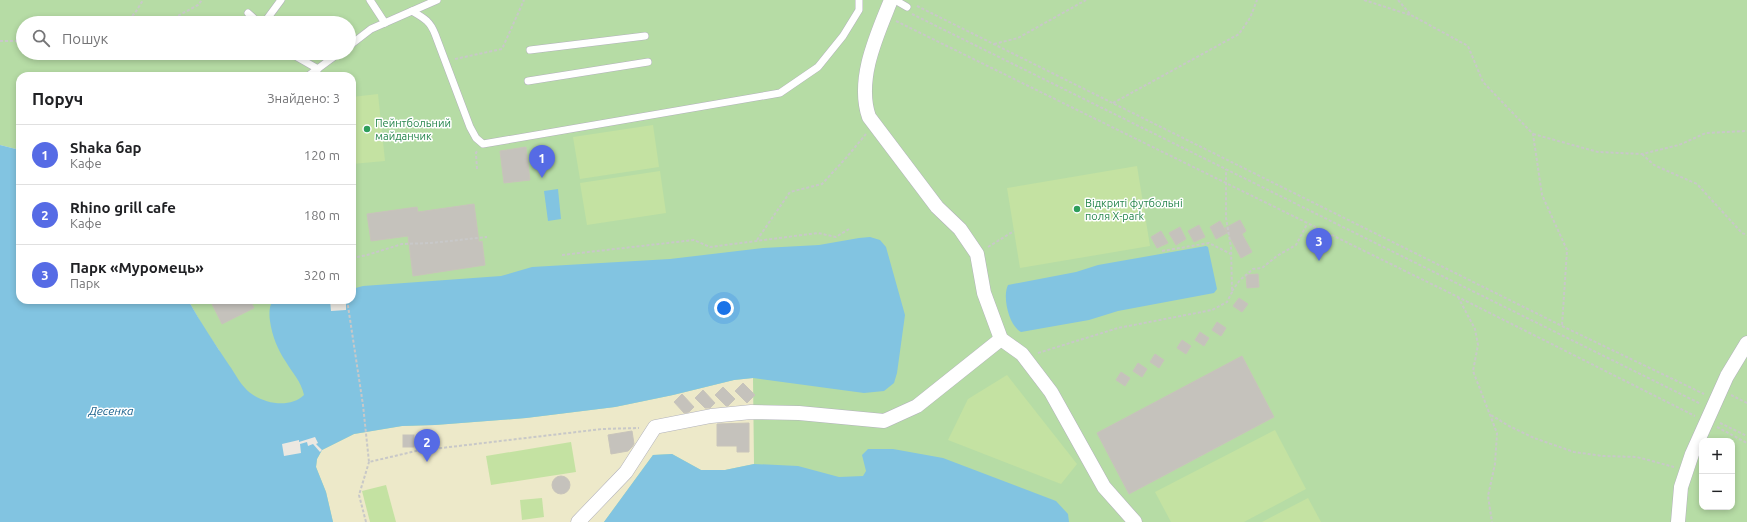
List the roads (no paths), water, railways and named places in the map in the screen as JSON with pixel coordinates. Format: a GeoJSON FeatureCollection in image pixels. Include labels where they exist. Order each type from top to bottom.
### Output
{"type":"FeatureCollection","features":[{"type":"Feature","properties":{"kind":"street"},"geometry":{"type":"LineString","coordinates":[[891,0],[866,71],[864,94],[869,117],[937,207],[960,229],[977,254],[984,293],[1001,339],[1022,354],[1051,392],[1104,487],[1135,522]]}},
{"type":"Feature","properties":{"kind":"street"},"geometry":{"type":"LineString","coordinates":[[578,522],[626,472],[655,427],[711,416],[751,412],[799,413],[884,421],[917,406],[1001,339]]}},
{"type":"Feature","properties":{"kind":"street"},"geometry":{"type":"LineString","coordinates":[[1678,522],[1681,487],[1687,469],[1712,408],[1734,363],[1747,343]]}},
{"type":"Feature","properties":{"kind":"lane"},"geometry":{"type":"LineString","coordinates":[[269,16],[281,0]]}},
{"type":"Feature","properties":{"kind":"lane"},"geometry":{"type":"LineString","coordinates":[[370,0],[386,23]]}},
{"type":"Feature","properties":{"kind":"lane"},"geometry":{"type":"LineString","coordinates":[[356,41],[371,29],[437,0]]}},
{"type":"Feature","properties":{"kind":"lane"},"geometry":{"type":"LineString","coordinates":[[412,11],[431,24],[470,127],[476,138],[483,144],[780,93],[818,67],[843,36],[859,10],[859,0]]}},
{"type":"Feature","properties":{"kind":"lane"},"geometry":{"type":"LineString","coordinates":[[895,0],[907,7]]}},
{"type":"Feature","properties":{"kind":"lane"},"geometry":{"type":"LineString","coordinates":[[248,13],[251,16]]}},
{"type":"Feature","properties":{"kind":"lane"},"geometry":{"type":"LineString","coordinates":[[530,50],[645,36]]}},
{"type":"Feature","properties":{"kind":"lane"},"geometry":{"type":"LineString","coordinates":[[302,60],[318,69]]}},
{"type":"Feature","properties":{"kind":"lane"},"geometry":{"type":"LineString","coordinates":[[314,72],[330,60]]}},
{"type":"Feature","properties":{"kind":"lane"},"geometry":{"type":"LineString","coordinates":[[528,81],[648,62]]}},
{"type":"Feature","properties":{"kind":"water","name":"Десенка"},"geometry":{"type":"Polygon","coordinates":[[[0,145],[16,149],[16,304],[190,304],[245,388],[258,398],[274,403],[298,400],[304,395],[299,382],[278,348],[274,337],[269,316],[271,304],[356,304],[356,288],[363,286],[501,276],[532,267],[670,259],[763,248],[819,245],[870,237],[880,240],[886,247],[905,315],[897,373],[894,383],[884,391],[864,393],[753,378],[734,380],[615,407],[526,418],[402,426],[354,434],[322,450],[317,459],[316,467],[326,492],[333,522],[0,522],[0,145]]]}},
{"type":"Feature","properties":{"kind":"water"},"geometry":{"type":"Polygon","coordinates":[[[558,189],[561,219],[548,221],[544,191],[558,189]]]}},
{"type":"Feature","properties":{"kind":"water"},"geometry":{"type":"Polygon","coordinates":[[[1206,246],[1208,247],[1217,289],[1214,293],[1118,311],[1089,320],[1021,332],[1013,324],[1010,318],[1006,304],[1006,290],[1008,285],[1076,272],[1098,265],[1206,246]]]}},
{"type":"Feature","properties":{"kind":"water"},"geometry":{"type":"Polygon","coordinates":[[[868,449],[893,449],[943,458],[1056,501],[1068,514],[1069,522],[604,522],[653,455],[672,454],[701,470],[725,470],[754,464],[798,466],[839,477],[863,476],[866,471],[862,455],[868,449]]]}},
{"type":"Feature","properties":{"kind":"place","name":"Пейнтбольний майданчик"},"geometry":{"type":"Point","coordinates":[367,129]}},
{"type":"Feature","properties":{"kind":"place","name":"Shaka бар"},"geometry":{"type":"Point","coordinates":[542,178]}},
{"type":"Feature","properties":{"kind":"place","name":"Відкриті футбольні поля X-park"},"geometry":{"type":"Point","coordinates":[1077,209]}},
{"type":"Feature","properties":{"kind":"place","name":"Парк «Муромець»"},"geometry":{"type":"Point","coordinates":[1319,261]}},
{"type":"Feature","properties":{"kind":"place","name":"Rhino grill cafe"},"geometry":{"type":"Point","coordinates":[427,462]}}]}
